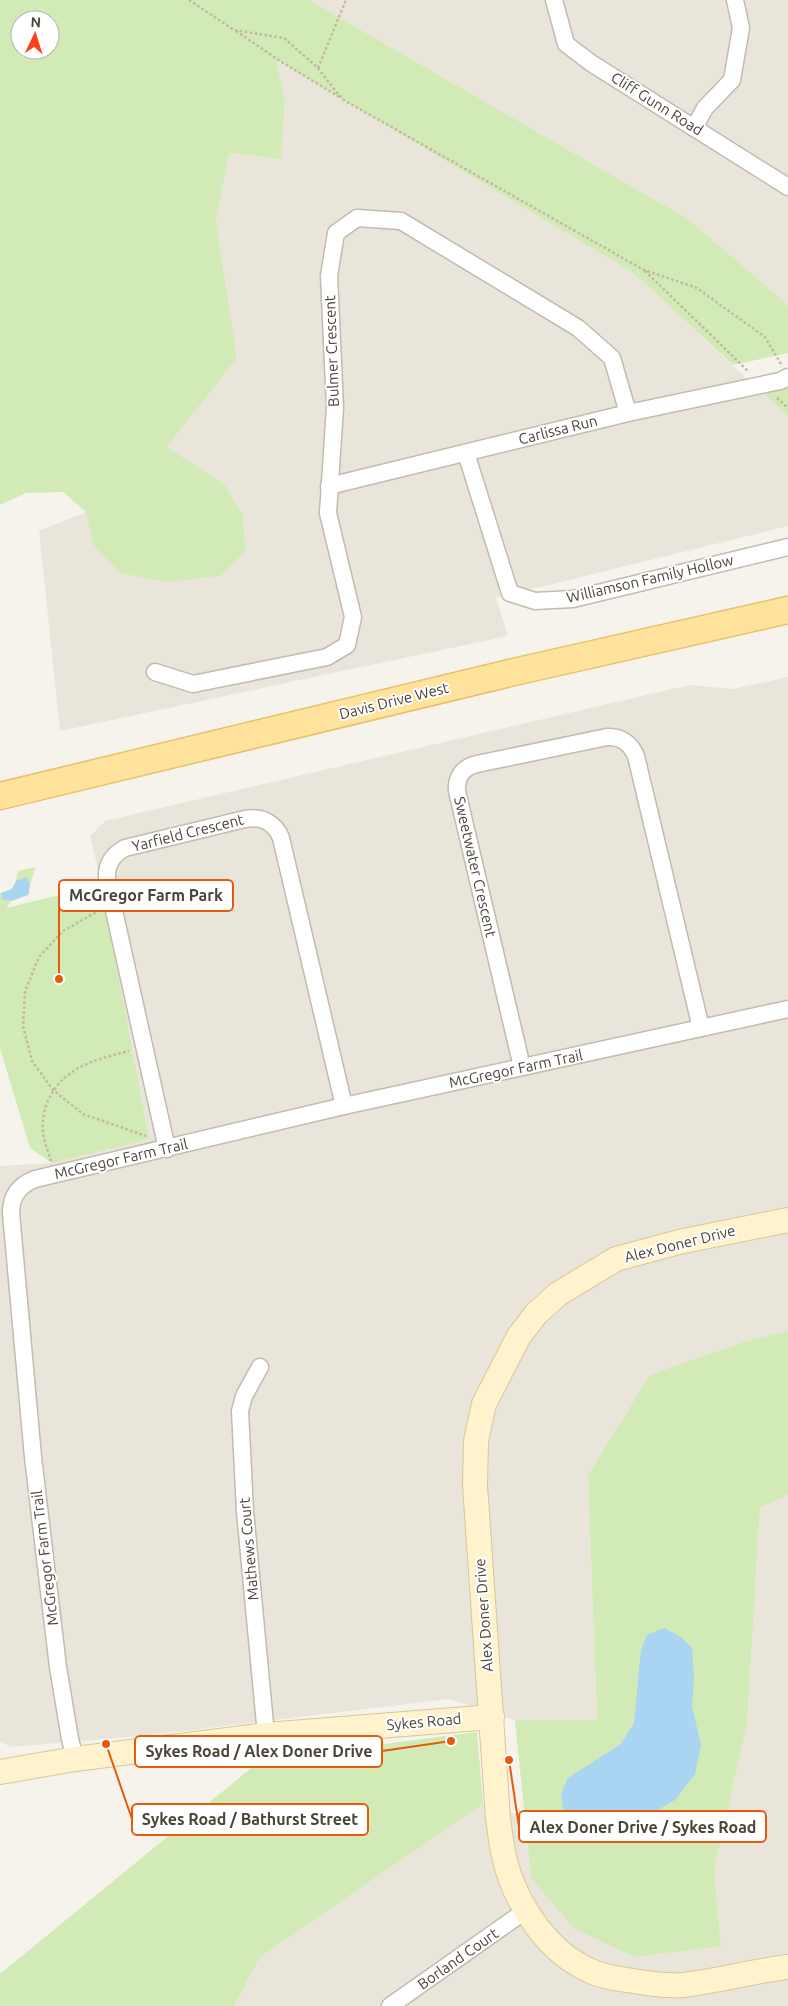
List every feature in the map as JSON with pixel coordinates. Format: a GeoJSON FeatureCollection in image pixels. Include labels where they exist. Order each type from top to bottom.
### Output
{"type":"FeatureCollection","features":[{"type":"Feature","properties":{"kind":"main road","name":"Davis Drive West"},"geometry":{"type":"LineString","coordinates":[[0,796],[514,672],[788,610]]}},
{"type":"Feature","properties":{"kind":"street","name":"Cliff Gunn Road"},"geometry":{"type":"LineString","coordinates":[[554,0],[566,44],[592,63],[788,187]]}},
{"type":"Feature","properties":{"kind":"street"},"geometry":{"type":"LineString","coordinates":[[694,128],[705,108],[732,80],[741,28],[736,0]]}},
{"type":"Feature","properties":{"kind":"street","name":"Bulmer Crescent"},"geometry":{"type":"LineString","coordinates":[[155,672],[193,684],[327,657],[347,645],[353,617],[328,512],[335,407],[329,276],[336,233],[357,218],[401,222],[578,328],[612,358],[628,413]]}},
{"type":"Feature","properties":{"kind":"street","name":"Carlissa Run"},"geometry":{"type":"LineString","coordinates":[[329,486],[628,413],[763,385],[786,373]]}},
{"type":"Feature","properties":{"kind":"street","name":"Williamson Family Hollow"},"geometry":{"type":"LineString","coordinates":[[466,453],[510,593],[534,601],[573,600],[788,547]]}},
{"type":"Feature","properties":{"kind":"street","name":"Sweetwater Crescent"},"geometry":{"type":"LineString","coordinates":[[522,1067],[457,791],[460,775],[473,765],[607,737],[620,739],[630,746],[636,756],[701,1028]]}},
{"type":"Feature","properties":{"kind":"street","name":"Yarfield Crescent"},"geometry":{"type":"LineString","coordinates":[[166,1146],[107,879],[107,869],[112,858],[122,850],[250,818],[259,818],[271,824],[281,838],[344,1106]]}},
{"type":"Feature","properties":{"kind":"street","name":"McGregor Farm Trail"},"geometry":{"type":"LineString","coordinates":[[75,1759],[58,1667],[36,1476],[11,1206],[19,1188],[32,1180],[166,1146],[788,1009]]}},
{"type":"Feature","properties":{"kind":"street","name":"Alex Doner Drive"},"geometry":{"type":"LineString","coordinates":[[788,1220],[679,1242],[616,1259],[558,1294],[536,1314],[519,1336],[484,1404],[476,1441],[474,1485],[498,1818],[504,1856],[525,1911],[555,1947],[593,1972],[619,1979],[654,1984],[682,1985],[788,1967]]}},
{"type":"Feature","properties":{"kind":"street","name":"Mathews Court"},"geometry":{"type":"LineString","coordinates":[[260,1366],[244,1396],[240,1411],[245,1511],[266,1735]]}},
{"type":"Feature","properties":{"kind":"street","name":"Sykes Road"},"geometry":{"type":"LineString","coordinates":[[0,1772],[75,1759],[266,1735],[492,1717]]}},
{"type":"Feature","properties":{"kind":"street","name":"Borland Court"},"geometry":{"type":"LineString","coordinates":[[390,2006],[525,1911]]}},
{"type":"Feature","properties":{"kind":"path"},"geometry":{"type":"LineString","coordinates":[[318,68],[346,0]]}},
{"type":"Feature","properties":{"kind":"path"},"geometry":{"type":"LineString","coordinates":[[192,1],[280,61],[342,99],[644,270],[697,288],[765,337],[786,373]]}},
{"type":"Feature","properties":{"kind":"path"},"geometry":{"type":"LineString","coordinates":[[234,30],[284,38],[318,68],[342,99]]}},
{"type":"Feature","properties":{"kind":"path"},"geometry":{"type":"LineString","coordinates":[[644,270],[788,408]]}},
{"type":"Feature","properties":{"kind":"path"},"geometry":{"type":"LineString","coordinates":[[113,904],[63,931],[39,958],[25,990],[23,1026],[32,1061],[53,1090],[83,1114],[166,1146]]}},
{"type":"Feature","properties":{"kind":"path"},"geometry":{"type":"LineString","coordinates":[[52,1164],[43,1130],[44,1110],[53,1090],[67,1074],[85,1064],[144,1047]]}},
{"type":"Feature","properties":{"kind":"shaded area"},"geometry":{"type":"Polygon","coordinates":[[[309,0],[788,0],[788,305],[688,219],[309,0]]]}},
{"type":"Feature","properties":{"kind":"shaded area"},"geometry":{"type":"Polygon","coordinates":[[[276,60],[632,272],[788,417],[788,526],[496,598],[508,636],[60,731],[39,531],[86,512],[93,544],[226,486],[167,447],[237,358],[216,221],[229,153],[281,159],[285,100],[276,60]]]}},
{"type":"Feature","properties":{"kind":"shaded area"},"geometry":{"type":"Polygon","coordinates":[[[788,677],[788,1331],[747,1341],[588,1475],[597,1720],[515,1720],[449,1699],[150,1735],[10,1747],[0,1741],[0,1166],[52,1163],[131,1054],[100,878],[90,836],[105,821],[689,685],[733,689],[788,677]]]}},
{"type":"Feature","properties":{"kind":"shaded area"},"geometry":{"type":"Polygon","coordinates":[[[788,1495],[788,2006],[234,2006],[260,1957],[483,1804],[524,1816],[531,1878],[721,1946],[714,1870],[747,1724],[760,1508],[788,1495]]]}},
{"type":"Feature","properties":{"kind":"green space"},"geometry":{"type":"Polygon","coordinates":[[[0,0],[309,0],[688,219],[788,305],[788,353],[733,365],[632,272],[276,60],[285,100],[281,159],[229,153],[216,221],[237,358],[167,447],[225,485],[243,516],[245,551],[219,576],[167,582],[120,573],[93,544],[86,512],[63,492],[26,493],[0,505],[0,0]]]}},
{"type":"Feature","properties":{"kind":"green space"},"geometry":{"type":"Polygon","coordinates":[[[788,387],[788,417],[763,393],[788,387]]]}},
{"type":"Feature","properties":{"kind":"green space"},"geometry":{"type":"Polygon","coordinates":[[[36,867],[28,895],[11,901],[6,908],[101,885],[149,1139],[52,1163],[30,1148],[0,1048],[0,893],[12,889],[18,871],[36,867]]]}},
{"type":"Feature","properties":{"kind":"green space"},"geometry":{"type":"Polygon","coordinates":[[[788,1331],[788,1495],[760,1508],[747,1724],[714,1870],[721,1946],[634,1957],[574,1928],[531,1878],[515,1720],[597,1720],[588,1475],[650,1375],[747,1341],[788,1331]]]}},
{"type":"Feature","properties":{"kind":"green space"},"geometry":{"type":"Polygon","coordinates":[[[477,1732],[483,1804],[260,1957],[234,2006],[0,2006],[0,1974],[261,1760],[477,1732]]]}},
{"type":"Feature","properties":{"kind":"water"},"geometry":{"type":"Polygon","coordinates":[[[27,877],[30,885],[28,895],[11,901],[2,899],[1,893],[12,889],[16,881],[27,877]]]}},
{"type":"Feature","properties":{"kind":"water"},"geometry":{"type":"Polygon","coordinates":[[[664,1628],[681,1637],[692,1648],[694,1678],[692,1707],[701,1745],[695,1774],[675,1800],[625,1828],[597,1836],[573,1829],[564,1814],[561,1794],[568,1778],[621,1744],[634,1723],[641,1650],[647,1635],[664,1628]]]}},
{"type":"Feature","properties":{"kind":"place","name":"McGregor Farm Park"},"geometry":{"type":"Point","coordinates":[59,979]}},
{"type":"Feature","properties":{"kind":"place","name":"Sykes Road / Alex Doner Drive"},"geometry":{"type":"Point","coordinates":[451,1741]}},
{"type":"Feature","properties":{"kind":"place","name":"Sykes Road / Bathurst Street"},"geometry":{"type":"Point","coordinates":[106,1744]}},
{"type":"Feature","properties":{"kind":"place","name":"Alex Doner Drive / Sykes Road"},"geometry":{"type":"Point","coordinates":[509,1760]}}]}
